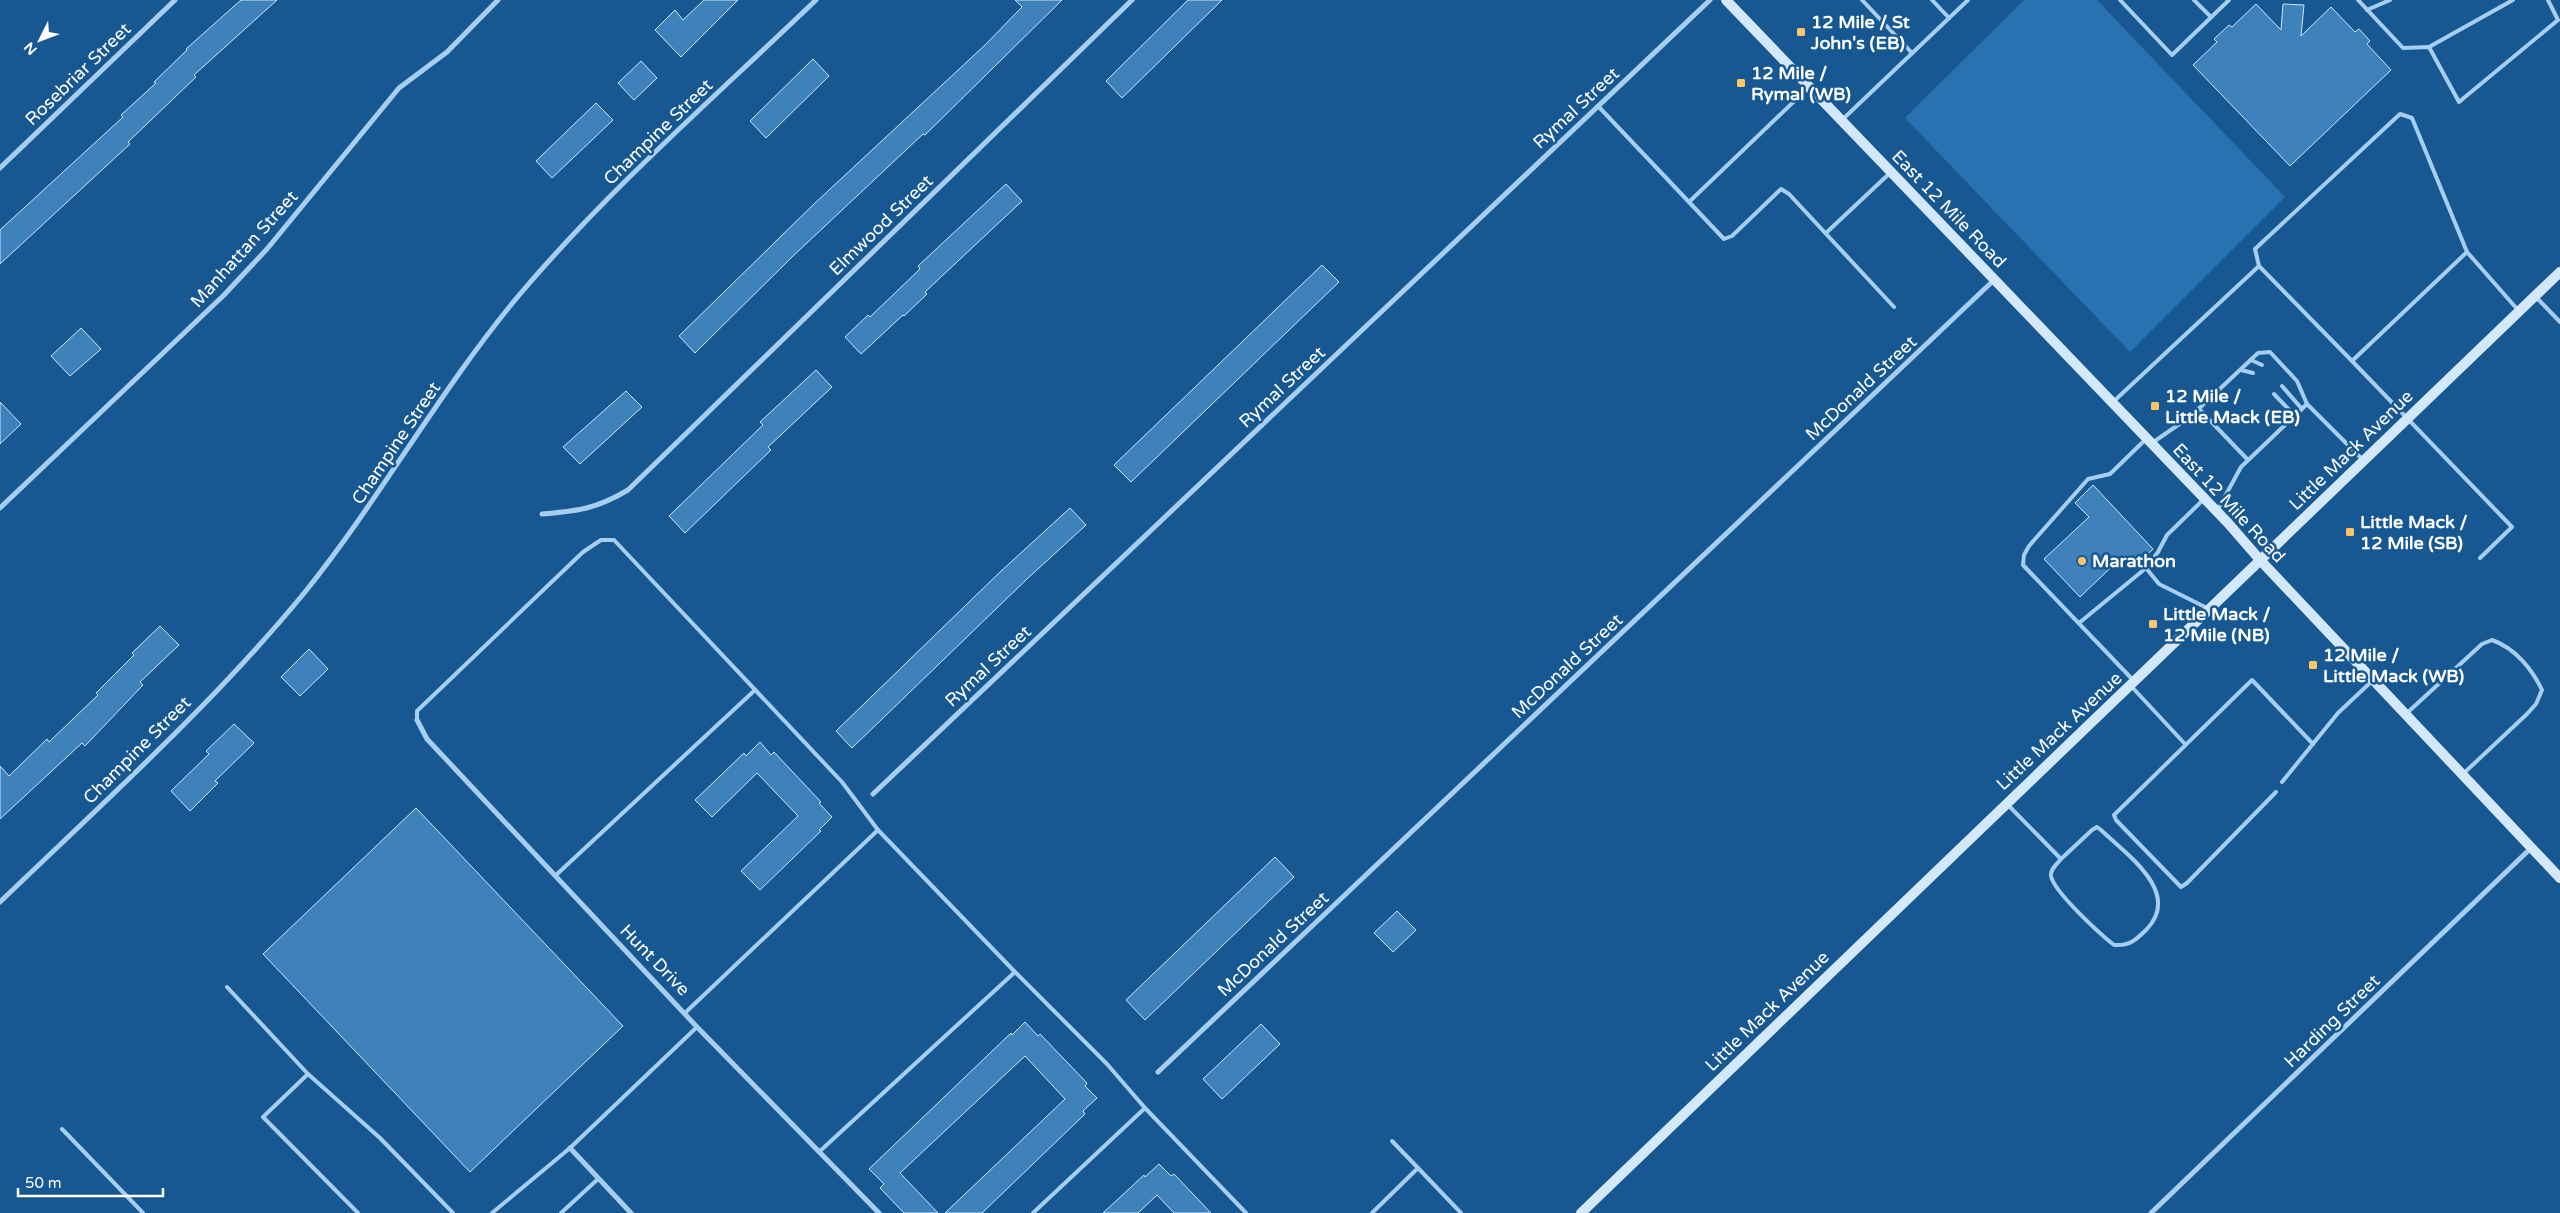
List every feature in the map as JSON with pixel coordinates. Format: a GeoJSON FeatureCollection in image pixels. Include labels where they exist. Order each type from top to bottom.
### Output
{"type":"FeatureCollection","features":[{"type":"Feature","properties":{"kind":"main road","name":"East 12 Mile Road"},"geometry":{"type":"LineString","coordinates":[[1726,0],[2205,498],[2260,561],[2560,878]]}},
{"type":"Feature","properties":{"kind":"main road","name":"Little Mack Avenue"},"geometry":{"type":"LineString","coordinates":[[1581,1213],[2006,803],[2133,684],[2518,310],[2560,272]]}},
{"type":"Feature","properties":{"kind":"street","name":"Rosebriar Street"},"geometry":{"type":"LineString","coordinates":[[0,168],[176,0]]}},
{"type":"Feature","properties":{"kind":"street","name":"Manhattan Street"},"geometry":{"type":"LineString","coordinates":[[0,508],[224,294],[267,249],[399,88],[447,52],[498,0]]}},
{"type":"Feature","properties":{"kind":"street","name":"Champine Street"},"geometry":{"type":"LineString","coordinates":[[0,902],[182,727],[259,645],[356,526],[475,351],[556,254],[628,179],[816,0]]}},
{"type":"Feature","properties":{"kind":"street","name":"Elmwood Street"},"geometry":{"type":"LineString","coordinates":[[542,514],[587,510],[609,502],[628,490],[1132,0]]}},
{"type":"Feature","properties":{"kind":"street","name":"Rymal Street"},"geometry":{"type":"LineString","coordinates":[[873,794],[1710,0]]}},
{"type":"Feature","properties":{"kind":"street","name":"McDonald Street"},"geometry":{"type":"LineString","coordinates":[[1158,1072],[1994,280]]}},
{"type":"Feature","properties":{"kind":"street","name":"Hunt Drive"},"geometry":{"type":"LineString","coordinates":[[417,720],[427,739],[555,876],[686,1012],[697,1027],[879,1213]]}},
{"type":"Feature","properties":{"kind":"street","name":"Harding Street"},"geometry":{"type":"LineString","coordinates":[[2151,1213],[2532,848]]}},
{"type":"Feature","properties":{"kind":"street"},"geometry":{"type":"LineString","coordinates":[[570,1148],[631,1213]]}},
{"type":"Feature","properties":{"kind":"lane"},"geometry":{"type":"LineString","coordinates":[[1862,0],[1912,53]]}},
{"type":"Feature","properties":{"kind":"lane"},"geometry":{"type":"LineString","coordinates":[[1932,0],[1949,18]]}},
{"type":"Feature","properties":{"kind":"lane"},"geometry":{"type":"LineString","coordinates":[[1841,120],[1968,0]]}},
{"type":"Feature","properties":{"kind":"lane"},"geometry":{"type":"LineString","coordinates":[[2120,0],[2172,55],[2229,0]]}},
{"type":"Feature","properties":{"kind":"lane"},"geometry":{"type":"LineString","coordinates":[[2194,0],[2211,17]]}},
{"type":"Feature","properties":{"kind":"lane"},"geometry":{"type":"LineString","coordinates":[[2358,0],[2403,48],[2429,47],[2513,0]]}},
{"type":"Feature","properties":{"kind":"lane"},"geometry":{"type":"LineString","coordinates":[[2367,10],[2390,0]]}},
{"type":"Feature","properties":{"kind":"lane"},"geometry":{"type":"LineString","coordinates":[[2429,47],[2459,102],[2558,20],[2548,0]]}},
{"type":"Feature","properties":{"kind":"lane"},"geometry":{"type":"LineString","coordinates":[[1689,202],[1809,87]]}},
{"type":"Feature","properties":{"kind":"lane"},"geometry":{"type":"LineString","coordinates":[[1598,106],[1724,239],[1732,236],[1781,189],[1790,194],[1894,307]]}},
{"type":"Feature","properties":{"kind":"lane"},"geometry":{"type":"LineString","coordinates":[[2480,558],[2512,527],[2258,266],[2255,249],[2400,114],[2412,118],[2467,252],[2518,310]]}},
{"type":"Feature","properties":{"kind":"lane"},"geometry":{"type":"LineString","coordinates":[[1826,233],[1891,172]]}},
{"type":"Feature","properties":{"kind":"lane"},"geometry":{"type":"LineString","coordinates":[[2352,361],[2467,252]]}},
{"type":"Feature","properties":{"kind":"lane"},"geometry":{"type":"LineString","coordinates":[[2112,403],[2258,266]]}},
{"type":"Feature","properties":{"kind":"lane"},"geometry":{"type":"LineString","coordinates":[[2534,296],[2560,322]]}},
{"type":"Feature","properties":{"kind":"lane"},"geometry":{"type":"LineString","coordinates":[[2185,744],[2079,623],[2024,565],[2024,555],[2029,546],[2088,479],[2110,474],[2149,441],[2200,409],[2258,353],[2270,352],[2297,381],[2308,404],[2363,460]]}},
{"type":"Feature","properties":{"kind":"lane"},"geometry":{"type":"LineString","coordinates":[[2251,360],[2262,365]]}},
{"type":"Feature","properties":{"kind":"lane"},"geometry":{"type":"LineString","coordinates":[[2240,370],[2253,373]]}},
{"type":"Feature","properties":{"kind":"lane"},"geometry":{"type":"LineString","coordinates":[[2282,386],[2302,409]]}},
{"type":"Feature","properties":{"kind":"lane"},"geometry":{"type":"LineString","coordinates":[[2274,394],[2295,416]]}},
{"type":"Feature","properties":{"kind":"lane"},"geometry":{"type":"LineString","coordinates":[[2217,511],[2241,467],[2308,404]]}},
{"type":"Feature","properties":{"kind":"lane"},"geometry":{"type":"LineString","coordinates":[[2200,409],[2248,460]]}},
{"type":"Feature","properties":{"kind":"lane"},"geometry":{"type":"LineString","coordinates":[[2079,623],[2146,568],[2158,552],[2167,535],[2205,498]]}},
{"type":"Feature","properties":{"kind":"lane"},"geometry":{"type":"LineString","coordinates":[[417,720],[416,711],[582,552],[601,540],[614,540],[842,782],[878,830],[1107,1064],[1145,1108],[1246,1213]]}},
{"type":"Feature","properties":{"kind":"lane"},"geometry":{"type":"LineString","coordinates":[[2146,568],[2159,584],[2209,609]]}},
{"type":"Feature","properties":{"kind":"lane"},"geometry":{"type":"LineString","coordinates":[[2406,714],[2482,644],[2492,640],[2512,651],[2535,675],[2542,690],[2536,704],[2463,775]]}},
{"type":"Feature","properties":{"kind":"lane"},"geometry":{"type":"LineString","coordinates":[[2276,792],[2181,887],[2116,820],[2114,815],[2252,680],[2313,744]]}},
{"type":"Feature","properties":{"kind":"lane"},"geometry":{"type":"LineString","coordinates":[[2282,782],[2338,713],[2374,680]]}},
{"type":"Feature","properties":{"kind":"lane"},"geometry":{"type":"LineString","coordinates":[[555,876],[755,690]]}},
{"type":"Feature","properties":{"kind":"lane"},"geometry":{"type":"LineString","coordinates":[[2006,803],[2061,860]]}},
{"type":"Feature","properties":{"kind":"lane"},"geometry":{"type":"LineString","coordinates":[[2097,827],[2102,830],[2146,874],[2156,888],[2159,902],[2153,922],[2138,938],[2127,946],[2114,945],[2058,888],[2051,876],[2052,869],[2061,860],[2092,830],[2097,827]]}},
{"type":"Feature","properties":{"kind":"lane"},"geometry":{"type":"LineString","coordinates":[[686,1012],[878,830]]}},
{"type":"Feature","properties":{"kind":"lane"},"geometry":{"type":"LineString","coordinates":[[820,1151],[1015,972]]}},
{"type":"Feature","properties":{"kind":"lane"},"geometry":{"type":"LineString","coordinates":[[227,987],[308,1074],[380,1138],[453,1213]]}},
{"type":"Feature","properties":{"kind":"lane"},"geometry":{"type":"LineString","coordinates":[[492,1213],[570,1148],[697,1027]]}},
{"type":"Feature","properties":{"kind":"lane"},"geometry":{"type":"LineString","coordinates":[[308,1074],[263,1117],[358,1213]]}},
{"type":"Feature","properties":{"kind":"lane"},"geometry":{"type":"LineString","coordinates":[[1033,1213],[1145,1108]]}},
{"type":"Feature","properties":{"kind":"lane"},"geometry":{"type":"LineString","coordinates":[[62,1130],[143,1213]]}},
{"type":"Feature","properties":{"kind":"lane"},"geometry":{"type":"LineString","coordinates":[[1392,1141],[1461,1213]]}},
{"type":"Feature","properties":{"kind":"lane"},"geometry":{"type":"LineString","coordinates":[[1372,1213],[1418,1168]]}},
{"type":"Feature","properties":{"kind":"lane"},"geometry":{"type":"LineString","coordinates":[[561,1213],[598,1179]]}},
{"type":"Feature","properties":{"kind":"lane"},"geometry":{"type":"LineString","coordinates":[[1376,1209],[1380,1213]]}},
{"type":"Feature","properties":{"kind":"shaded area"},"geometry":{"type":"Polygon","coordinates":[[[2024,0],[2097,0],[2285,197],[2130,352],[1905,118],[2024,0]]]}},
{"type":"Feature","properties":{"kind":"building"},"geometry":{"type":"Polygon","coordinates":[[[241,0],[277,0],[194,75],[196,77],[128,142],[130,144],[0,264],[0,230],[123,117],[121,115],[156,83],[154,82],[186,49],[241,0]]]}},
{"type":"Feature","properties":{"kind":"building"},"geometry":{"type":"Polygon","coordinates":[[[704,0],[738,0],[681,57],[655,30],[675,10],[683,20],[704,0]]]}},
{"type":"Feature","properties":{"kind":"building"},"geometry":{"type":"Polygon","coordinates":[[[1015,0],[1062,0],[925,135],[923,134],[792,257],[695,353],[679,336],[814,204],[985,45],[1022,7],[1015,0]]]}},
{"type":"Feature","properties":{"kind":"building"},"geometry":{"type":"Polygon","coordinates":[[[1188,0],[1222,0],[1122,98],[1106,81],[1188,0]]]}},
{"type":"Feature","properties":{"kind":"building"},"geometry":{"type":"Polygon","coordinates":[[[2256,4],[2281,30],[2283,4],[2304,5],[2301,36],[2331,7],[2355,32],[2359,29],[2370,41],[2367,44],[2391,70],[2290,166],[2193,65],[2217,42],[2214,39],[2229,25],[2232,27],[2256,4]]]}},
{"type":"Feature","properties":{"kind":"building"},"geometry":{"type":"Polygon","coordinates":[[[813,59],[829,76],[766,138],[750,121],[813,59]]]}},
{"type":"Feature","properties":{"kind":"building"},"geometry":{"type":"Polygon","coordinates":[[[641,61],[657,78],[634,100],[618,83],[641,61]]]}},
{"type":"Feature","properties":{"kind":"building"},"geometry":{"type":"Polygon","coordinates":[[[596,103],[613,120],[552,178],[536,161],[596,103]]]}},
{"type":"Feature","properties":{"kind":"building"},"geometry":{"type":"Polygon","coordinates":[[[1006,184],[1022,201],[925,292],[927,294],[904,316],[861,354],[845,337],[868,315],[870,317],[920,269],[918,266],[1006,184]]]}},
{"type":"Feature","properties":{"kind":"building"},"geometry":{"type":"Polygon","coordinates":[[[1322,265],[1339,282],[1131,482],[1114,465],[1322,265]]]}},
{"type":"Feature","properties":{"kind":"building"},"geometry":{"type":"Polygon","coordinates":[[[81,328],[101,349],[70,376],[51,356],[81,328]]]}},
{"type":"Feature","properties":{"kind":"building"},"geometry":{"type":"Polygon","coordinates":[[[816,370],[832,387],[768,447],[771,450],[685,533],[669,516],[763,425],[760,422],[816,370]]]}},
{"type":"Feature","properties":{"kind":"building"},"geometry":{"type":"Polygon","coordinates":[[[626,391],[642,407],[580,464],[563,447],[626,391]]]}},
{"type":"Feature","properties":{"kind":"building"},"geometry":{"type":"Polygon","coordinates":[[[0,402],[21,424],[0,444],[0,402]]]}},
{"type":"Feature","properties":{"kind":"building"},"geometry":{"type":"Polygon","coordinates":[[[2093,485],[2153,549],[2135,566],[2124,555],[2080,597],[2044,559],[2089,517],[2075,503],[2093,485]]]}},
{"type":"Feature","properties":{"kind":"building"},"geometry":{"type":"Polygon","coordinates":[[[1070,508],[1086,525],[1027,579],[852,748],[836,731],[999,573],[1070,508]]]}},
{"type":"Feature","properties":{"kind":"building"},"geometry":{"type":"Polygon","coordinates":[[[160,626],[179,645],[140,682],[143,685],[85,746],[82,743],[0,819],[0,766],[9,776],[47,739],[49,742],[98,695],[96,693],[134,655],[132,653],[160,626]]]}},
{"type":"Feature","properties":{"kind":"building"},"geometry":{"type":"Polygon","coordinates":[[[309,649],[328,669],[300,696],[281,677],[309,649]]]}},
{"type":"Feature","properties":{"kind":"building"},"geometry":{"type":"Polygon","coordinates":[[[234,724],[254,743],[215,781],[218,783],[190,811],[171,791],[209,754],[206,751],[234,724]]]}},
{"type":"Feature","properties":{"kind":"building"},"geometry":{"type":"Polygon","coordinates":[[[760,742],[771,755],[774,752],[821,802],[819,803],[832,817],[819,830],[821,831],[760,890],[741,871],[798,816],[757,773],[712,817],[695,800],[744,753],[746,756],[760,742]]]}},
{"type":"Feature","properties":{"kind":"building"},"geometry":{"type":"Polygon","coordinates":[[[416,808],[623,1026],[470,1172],[263,954],[416,808]]]}},
{"type":"Feature","properties":{"kind":"building"},"geometry":{"type":"Polygon","coordinates":[[[1275,857],[1294,877],[1145,1020],[1126,1000],[1275,857]]]}},
{"type":"Feature","properties":{"kind":"building"},"geometry":{"type":"Polygon","coordinates":[[[1397,911],[1416,930],[1393,952],[1374,933],[1397,911]]]}},
{"type":"Feature","properties":{"kind":"building"},"geometry":{"type":"Polygon","coordinates":[[[1025,1022],[1038,1036],[1040,1034],[1087,1083],[1085,1086],[1097,1098],[1083,1111],[1085,1114],[982,1213],[945,1213],[1065,1099],[1025,1056],[900,1173],[938,1213],[904,1213],[880,1188],[884,1184],[869,1169],[1011,1033],[1012,1035],[1025,1022]]]}},
{"type":"Feature","properties":{"kind":"building"},"geometry":{"type":"Polygon","coordinates":[[[1261,1024],[1280,1044],[1222,1099],[1203,1079],[1261,1024]]]}},
{"type":"Feature","properties":{"kind":"building"},"geometry":{"type":"Polygon","coordinates":[[[1159,1164],[1171,1176],[1174,1174],[1211,1213],[1174,1213],[1157,1195],[1138,1213],[1103,1213],[1144,1175],[1145,1177],[1159,1164]]]}},
{"type":"Feature","properties":{"kind":"place","name":"12 Mile / St John's (EB)"},"geometry":{"type":"Point","coordinates":[1801,32]}},
{"type":"Feature","properties":{"kind":"place","name":"12 Mile / Rymal (WB)"},"geometry":{"type":"Point","coordinates":[1741,83]}},
{"type":"Feature","properties":{"kind":"place","name":"12 Mile / Little Mack (EB)"},"geometry":{"type":"Point","coordinates":[2155,406]}},
{"type":"Feature","properties":{"kind":"place","name":"Little Mack / 12 Mile (SB)"},"geometry":{"type":"Point","coordinates":[2350,532]}},
{"type":"Feature","properties":{"kind":"place","name":"Marathon"},"geometry":{"type":"Point","coordinates":[2082,561]}},
{"type":"Feature","properties":{"kind":"place","name":"Little Mack / 12 Mile (NB)"},"geometry":{"type":"Point","coordinates":[2153,624]}},
{"type":"Feature","properties":{"kind":"place","name":"12 Mile / Little Mack (WB)"},"geometry":{"type":"Point","coordinates":[2313,665]}}]}
